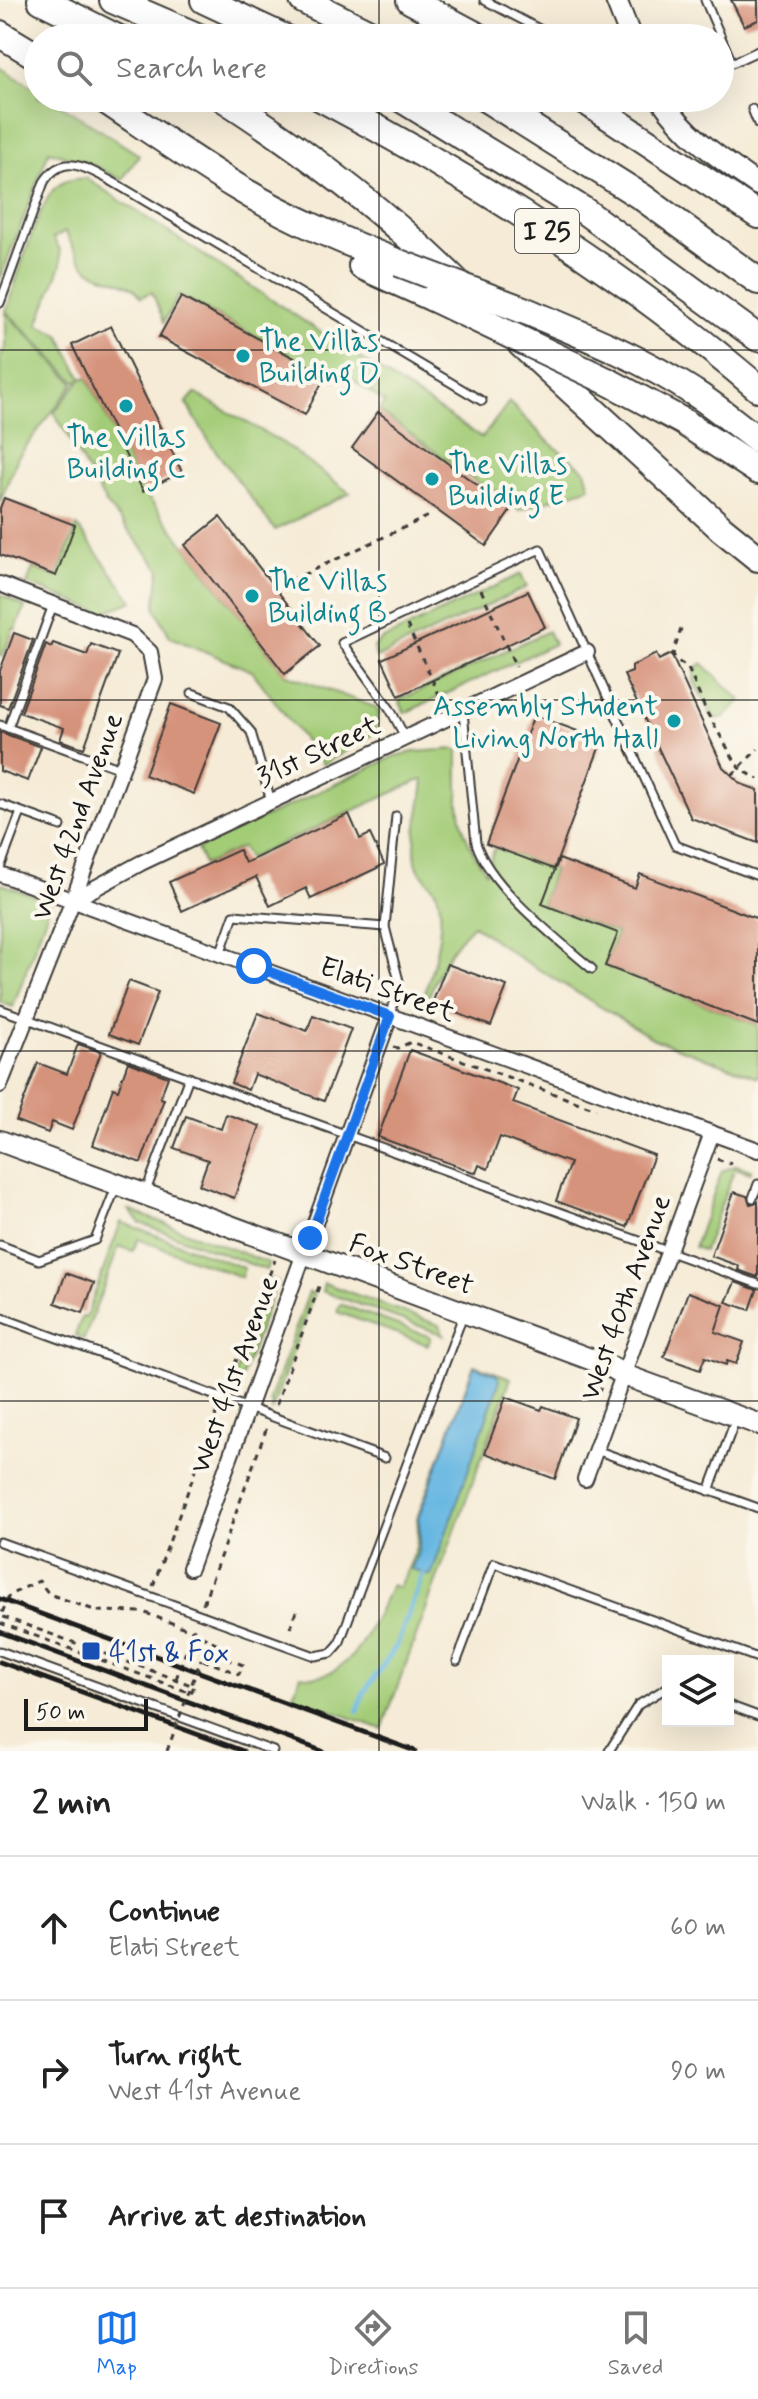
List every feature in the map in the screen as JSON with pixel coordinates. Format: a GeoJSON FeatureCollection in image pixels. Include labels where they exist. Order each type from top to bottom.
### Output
{"type":"FeatureCollection","features":[{"type":"Feature","properties":{"kind":"highway"},"geometry":{"type":"LineString","coordinates":[[41,0],[89,24]]}},
{"type":"Feature","properties":{"kind":"highway"},"geometry":{"type":"LineString","coordinates":[[113,0],[169,24]]}},
{"type":"Feature","properties":{"kind":"highway"},"geometry":{"type":"LineString","coordinates":[[204,0],[255,24]]}},
{"type":"Feature","properties":{"kind":"highway"},"geometry":{"type":"LineString","coordinates":[[303,0],[351,24]]}},
{"type":"Feature","properties":{"kind":"highway"},"geometry":{"type":"LineString","coordinates":[[410,0],[455,24]]}},
{"type":"Feature","properties":{"kind":"highway"},"geometry":{"type":"LineString","coordinates":[[0,34],[24,49]]}},
{"type":"Feature","properties":{"kind":"highway"},"geometry":{"type":"LineString","coordinates":[[123,112],[235,186],[308,225],[590,338],[656,370],[694,393],[758,440]]}},
{"type":"Feature","properties":{"kind":"highway"},"geometry":{"type":"LineString","coordinates":[[244,112],[380,210],[490,316],[722,529],[758,558]]}},
{"type":"Feature","properties":{"kind":"highway","name":"I 25"},"geometry":{"type":"LineString","coordinates":[[346,112],[418,152],[559,239],[663,313],[758,388]]}},
{"type":"Feature","properties":{"kind":"highway"},"geometry":{"type":"LineString","coordinates":[[423,112],[583,210],[758,338]]}},
{"type":"Feature","properties":{"kind":"highway"},"geometry":{"type":"LineString","coordinates":[[507,112],[642,197],[758,281]]}},
{"type":"Feature","properties":{"kind":"highway"},"geometry":{"type":"LineString","coordinates":[[602,112],[758,215]]}},
{"type":"Feature","properties":{"kind":"highway"},"geometry":{"type":"LineString","coordinates":[[198,161],[286,227],[609,382],[682,421],[758,471]]}},
{"type":"Feature","properties":{"kind":"highway"},"geometry":{"type":"LineString","coordinates":[[634,396],[690,434],[758,489]]}},
{"type":"Feature","properties":{"kind":"highway"},"geometry":{"type":"LineString","coordinates":[[632,444],[758,537]]}},
{"type":"Feature","properties":{"kind":"street"},"geometry":{"type":"LineString","coordinates":[[616,0],[625,24]]}},
{"type":"Feature","properties":{"kind":"street"},"geometry":{"type":"LineString","coordinates":[[670,112],[680,126],[705,148],[758,185]]}},
{"type":"Feature","properties":{"kind":"street"},"geometry":{"type":"LineString","coordinates":[[0,584],[53,605]]}},
{"type":"Feature","properties":{"kind":"street","name":"West 42nd Avenue"},"geometry":{"type":"LineString","coordinates":[[0,1085],[155,679],[150,652],[132,635],[53,605]]}},
{"type":"Feature","properties":{"kind":"street","name":"31st Street"},"geometry":{"type":"LineString","coordinates":[[73,900],[141,863],[587,652]]}},
{"type":"Feature","properties":{"kind":"street","name":"Elati Street"},"geometry":{"type":"LineString","coordinates":[[0,871],[758,1150]]}},
{"type":"Feature","properties":{"kind":"street","name":"West 41st Avenue"},"geometry":{"type":"LineString","coordinates":[[190,1568],[390,1016]]}},
{"type":"Feature","properties":{"kind":"street","name":"West 40th Avenue"},"geometry":{"type":"LineString","coordinates":[[585,1479],[712,1133]]}},
{"type":"Feature","properties":{"kind":"street","name":"Fox Street"},"geometry":{"type":"LineString","coordinates":[[0,1141],[758,1424]]}},
{"type":"Feature","properties":{"kind":"lane"},"geometry":{"type":"LineString","coordinates":[[484,0],[530,24]]}},
{"type":"Feature","properties":{"kind":"lane"},"geometry":{"type":"LineString","coordinates":[[705,0],[715,24]]}},
{"type":"Feature","properties":{"kind":"lane"},"geometry":{"type":"LineString","coordinates":[[734,62],[758,51]]}},
{"type":"Feature","properties":{"kind":"lane"},"geometry":{"type":"LineString","coordinates":[[752,109],[758,124]]}},
{"type":"Feature","properties":{"kind":"lane"},"geometry":{"type":"LineString","coordinates":[[0,303],[44,182],[57,168],[76,164],[113,182],[482,401]]}},
{"type":"Feature","properties":{"kind":"lane"},"geometry":{"type":"LineString","coordinates":[[405,737],[390,709],[342,643],[540,549],[675,845],[758,876]]}},
{"type":"Feature","properties":{"kind":"lane"},"geometry":{"type":"LineString","coordinates":[[53,605],[4,726],[121,769]]}},
{"type":"Feature","properties":{"kind":"lane"},"geometry":{"type":"LineString","coordinates":[[192,693],[229,707],[251,732],[271,801]]}},
{"type":"Feature","properties":{"kind":"lane"},"geometry":{"type":"LineString","coordinates":[[463,710],[476,843],[480,856],[533,919],[592,969]]}},
{"type":"Feature","properties":{"kind":"lane"},"geometry":{"type":"LineString","coordinates":[[0,804],[61,826]]}},
{"type":"Feature","properties":{"kind":"lane"},"geometry":{"type":"LineString","coordinates":[[0,871],[21,812]]}},
{"type":"Feature","properties":{"kind":"lane"},"geometry":{"type":"LineString","coordinates":[[390,1016],[399,981],[385,927],[396,816]]}},
{"type":"Feature","properties":{"kind":"lane"},"geometry":{"type":"LineString","coordinates":[[220,954],[234,915],[385,927]]}},
{"type":"Feature","properties":{"kind":"lane"},"geometry":{"type":"LineString","coordinates":[[0,1009],[758,1284]]}},
{"type":"Feature","properties":{"kind":"lane"},"geometry":{"type":"LineString","coordinates":[[145,1195],[189,1077]]}},
{"type":"Feature","properties":{"kind":"lane"},"geometry":{"type":"LineString","coordinates":[[0,1245],[39,1260],[95,1240],[117,1184]]}},
{"type":"Feature","properties":{"kind":"lane"},"geometry":{"type":"LineString","coordinates":[[753,1198],[758,1184]]}},
{"type":"Feature","properties":{"kind":"lane"},"geometry":{"type":"LineString","coordinates":[[0,1542],[315,1656],[325,1656],[337,1648],[464,1313]]}},
{"type":"Feature","properties":{"kind":"lane"},"geometry":{"type":"LineString","coordinates":[[0,1317],[385,1458]]}},
{"type":"Feature","properties":{"kind":"lane"},"geometry":{"type":"LineString","coordinates":[[709,1491],[737,1416]]}},
{"type":"Feature","properties":{"kind":"lane"},"geometry":{"type":"LineString","coordinates":[[596,1450],[758,1508]]}},
{"type":"Feature","properties":{"kind":"lane"},"geometry":{"type":"LineString","coordinates":[[457,1661],[494,1563],[758,1658]]}},
{"type":"Feature","properties":{"kind":"lane"},"geometry":{"type":"LineString","coordinates":[[0,1651],[273,1751]]}},
{"type":"Feature","properties":{"kind":"lane"},"geometry":{"type":"LineString","coordinates":[[609,1751],[638,1705],[662,1691]]}},
{"type":"Feature","properties":{"kind":"lane"},"geometry":{"type":"LineString","coordinates":[[734,1707],[758,1716]]}},
{"type":"Feature","properties":{"kind":"path"},"geometry":{"type":"LineString","coordinates":[[281,585],[431,515]]}},
{"type":"Feature","properties":{"kind":"path"},"geometry":{"type":"LineString","coordinates":[[481,590],[516,667]]}},
{"type":"Feature","properties":{"kind":"path"},"geometry":{"type":"LineString","coordinates":[[407,625],[442,701]]}},
{"type":"Feature","properties":{"kind":"path"},"geometry":{"type":"LineString","coordinates":[[681,629],[673,654],[676,660],[688,668],[706,711],[739,768],[758,779]]}},
{"type":"Feature","properties":{"kind":"path"},"geometry":{"type":"LineString","coordinates":[[732,775],[758,749]]}},
{"type":"Feature","properties":{"kind":"path"},"geometry":{"type":"LineString","coordinates":[[398,1048],[411,1042],[599,1110]]}},
{"type":"Feature","properties":{"kind":"path"},"geometry":{"type":"LineString","coordinates":[[176,1679],[328,1262]]}},
{"type":"Feature","properties":{"kind":"path"},"geometry":{"type":"LineString","coordinates":[[143,1612],[268,1274]]}},
{"type":"Feature","properties":{"kind":"path"},"geometry":{"type":"LineString","coordinates":[[0,1623],[191,1693],[194,1686],[1,1616],[9,1595],[39,1581],[49,1594],[97,1611],[143,1612],[193,1631],[216,1643],[225,1658],[243,1665],[239,1674],[201,1659]]}},
{"type":"Feature","properties":{"kind":"path"},"geometry":{"type":"LineString","coordinates":[[290,1628],[297,1609]]}},
{"type":"Feature","properties":{"kind":"path"},"geometry":{"type":"LineString","coordinates":[[167,1751],[203,1653],[196,1646],[193,1631]]}},
{"type":"Feature","properties":{"kind":"path"},"geometry":{"type":"LineString","coordinates":[[42,1639],[45,1632]]}},
{"type":"Feature","properties":{"kind":"path"},"geometry":{"type":"LineString","coordinates":[[136,1673],[138,1666]]}},
{"type":"Feature","properties":{"kind":"green space"},"geometry":{"type":"Polygon","coordinates":[[[0,66],[24,81],[24,112],[72,112],[139,155],[122,180],[91,164],[49,151],[0,280],[0,66]]]}},
{"type":"Feature","properties":{"kind":"green space"},"geometry":{"type":"Polygon","coordinates":[[[86,178],[482,438],[509,402],[550,443],[585,470],[590,487],[519,510],[496,490],[492,493],[379,411],[385,403],[342,372],[335,380],[179,295],[164,322],[152,292],[141,297],[122,282],[91,271],[79,258],[65,232],[53,238],[60,250],[61,265],[38,325],[59,334],[82,379],[87,377],[143,491],[285,674],[375,707],[379,712],[375,733],[323,765],[252,671],[170,637],[155,607],[160,569],[105,502],[54,412],[80,380],[75,381],[6,311],[35,226],[49,196],[63,182],[86,178]]]}},
{"type":"Feature","properties":{"kind":"green space"},"geometry":{"type":"Polygon","coordinates":[[[6,313],[74,383],[18,457],[0,502],[0,358],[6,346],[6,313]]]}},
{"type":"Feature","properties":{"kind":"green space"},"geometry":{"type":"Polygon","coordinates":[[[195,393],[283,443],[350,493],[275,530],[212,446],[186,403],[195,393]]]}},
{"type":"Feature","properties":{"kind":"green space"},"geometry":{"type":"Polygon","coordinates":[[[77,526],[133,601],[103,613],[27,584],[33,568],[57,577],[77,526]]]}},
{"type":"Feature","properties":{"kind":"green space"},"geometry":{"type":"Polygon","coordinates":[[[521,574],[527,587],[376,658],[374,647],[381,640],[521,574]]]}},
{"type":"Feature","properties":{"kind":"green space"},"geometry":{"type":"Polygon","coordinates":[[[0,594],[25,607],[3,656],[0,655],[0,594]]]}},
{"type":"Feature","properties":{"kind":"green space"},"geometry":{"type":"Polygon","coordinates":[[[548,631],[554,644],[405,713],[399,700],[548,631]]]}},
{"type":"Feature","properties":{"kind":"green space"},"geometry":{"type":"Polygon","coordinates":[[[702,663],[741,700],[725,717],[716,719],[711,715],[694,681],[695,669],[702,663]]]}},
{"type":"Feature","properties":{"kind":"green space"},"geometry":{"type":"Polygon","coordinates":[[[458,751],[460,814],[469,842],[486,872],[495,847],[554,869],[542,904],[617,933],[605,966],[758,1025],[758,1077],[654,1039],[518,957],[473,925],[445,961],[426,1003],[422,1001],[433,964],[440,921],[436,892],[417,867],[416,861],[416,831],[424,780],[248,859],[242,847],[204,865],[197,849],[395,756],[458,751]]]}},
{"type":"Feature","properties":{"kind":"green space"},"geometry":{"type":"Polygon","coordinates":[[[0,883],[51,902],[13,1007],[0,1002],[0,883]]]}},
{"type":"Feature","properties":{"kind":"green space"},"geometry":{"type":"Polygon","coordinates":[[[736,1165],[751,1170],[751,1173],[735,1168],[704,1251],[694,1247],[722,1171],[736,1165]]]}},
{"type":"Feature","properties":{"kind":"green space"},"geometry":{"type":"Polygon","coordinates":[[[129,1210],[269,1263],[266,1270],[140,1223],[129,1210]]]}},
{"type":"Feature","properties":{"kind":"green space"},"geometry":{"type":"Polygon","coordinates":[[[121,1222],[244,1268],[241,1277],[138,1239],[133,1251],[119,1246],[84,1339],[75,1336],[82,1317],[86,1317],[121,1222]]]}},
{"type":"Feature","properties":{"kind":"green space"},"geometry":{"type":"Polygon","coordinates":[[[270,1279],[277,1281],[238,1388],[229,1393],[270,1279]]]}},
{"type":"Feature","properties":{"kind":"green space"},"geometry":{"type":"Polygon","coordinates":[[[324,1283],[439,1325],[444,1335],[322,1291],[324,1283]]]}},
{"type":"Feature","properties":{"kind":"green space"},"geometry":{"type":"Polygon","coordinates":[[[309,1292],[314,1294],[272,1409],[270,1399],[309,1292]]]}},
{"type":"Feature","properties":{"kind":"green space"},"geometry":{"type":"Polygon","coordinates":[[[340,1304],[431,1337],[428,1345],[337,1312],[340,1304]]]}},
{"type":"Feature","properties":{"kind":"green space"},"geometry":{"type":"Polygon","coordinates":[[[474,1365],[511,1378],[382,1729],[292,1697],[301,1675],[319,1676],[347,1661],[368,1632],[392,1585],[398,1588],[416,1546],[417,1518],[474,1365]]]}},
{"type":"Feature","properties":{"kind":"water"},"geometry":{"type":"Polygon","coordinates":[[[474,1366],[496,1374],[500,1380],[431,1576],[411,1569],[419,1544],[418,1518],[474,1366]]]}},
{"type":"Feature","properties":{"kind":"building"},"geometry":{"type":"Polygon","coordinates":[[[731,0],[758,0],[758,20],[744,26],[731,0]]]}},
{"type":"Feature","properties":{"kind":"building","name":"The Villas Building D"},"geometry":{"type":"Polygon","coordinates":[[[181,297],[326,375],[305,415],[159,337],[181,297]]]}},
{"type":"Feature","properties":{"kind":"building","name":"The Villas Building C"},"geometry":{"type":"Polygon","coordinates":[[[111,326],[182,472],[143,491],[72,345],[111,326]]]}},
{"type":"Feature","properties":{"kind":"building","name":"The Villas Building E"},"geometry":{"type":"Polygon","coordinates":[[[378,412],[511,510],[486,546],[352,448],[378,412]]]}},
{"type":"Feature","properties":{"kind":"building"},"geometry":{"type":"Polygon","coordinates":[[[4,498],[75,525],[56,576],[0,555],[0,508],[4,498]]]}},
{"type":"Feature","properties":{"kind":"building","name":"The Villas Building B"},"geometry":{"type":"Polygon","coordinates":[[[220,517],[320,646],[285,674],[185,545],[220,517]]]}},
{"type":"Feature","properties":{"kind":"building"},"geometry":{"type":"Polygon","coordinates":[[[528,591],[545,627],[399,696],[382,659],[528,591]]]}},
{"type":"Feature","properties":{"kind":"building"},"geometry":{"type":"Polygon","coordinates":[[[14,633],[33,640],[8,708],[0,705],[0,671],[14,633]]]}},
{"type":"Feature","properties":{"kind":"building"},"geometry":{"type":"Polygon","coordinates":[[[53,643],[87,655],[91,644],[118,654],[84,748],[60,740],[64,728],[21,713],[46,644],[51,647],[53,643]]]}},
{"type":"Feature","properties":{"kind":"building","name":"Assembly Student Living North Hall"},"geometry":{"type":"Polygon","coordinates":[[[656,654],[659,660],[671,654],[723,767],[741,784],[758,790],[758,843],[691,818],[624,675],[632,672],[632,666],[656,654]]]}},
{"type":"Feature","properties":{"kind":"building"},"geometry":{"type":"Polygon","coordinates":[[[171,704],[221,723],[194,794],[145,775],[171,704]]]}},
{"type":"Feature","properties":{"kind":"building"},"geometry":{"type":"Polygon","coordinates":[[[534,715],[602,740],[554,869],[486,844],[534,715]]]}},
{"type":"Feature","properties":{"kind":"building"},"geometry":{"type":"Polygon","coordinates":[[[0,732],[41,747],[28,781],[0,771],[0,732]]]}},
{"type":"Feature","properties":{"kind":"building"},"geometry":{"type":"Polygon","coordinates":[[[349,814],[360,839],[370,834],[384,864],[311,899],[306,888],[270,906],[256,877],[182,911],[169,882],[239,850],[245,863],[349,814]]]}},
{"type":"Feature","properties":{"kind":"building"},"geometry":{"type":"Polygon","coordinates":[[[559,859],[635,888],[640,874],[758,919],[758,1025],[605,966],[618,933],[542,904],[559,859]]]}},
{"type":"Feature","properties":{"kind":"building"},"geometry":{"type":"Polygon","coordinates":[[[447,964],[507,986],[491,1026],[432,1004],[447,964]]]}},
{"type":"Feature","properties":{"kind":"building"},"geometry":{"type":"Polygon","coordinates":[[[129,981],[158,992],[138,1045],[109,1034],[129,981]]]}},
{"type":"Feature","properties":{"kind":"building"},"geometry":{"type":"Polygon","coordinates":[[[258,1013],[307,1031],[313,1015],[351,1029],[324,1101],[254,1074],[248,1090],[231,1083],[258,1013]]]}},
{"type":"Feature","properties":{"kind":"building"},"geometry":{"type":"Polygon","coordinates":[[[78,1044],[101,1052],[72,1130],[52,1122],[48,1133],[16,1121],[38,1063],[67,1074],[78,1044]]]}},
{"type":"Feature","properties":{"kind":"building"},"geometry":{"type":"Polygon","coordinates":[[[410,1050],[518,1090],[513,1103],[654,1155],[627,1227],[556,1201],[570,1163],[500,1137],[488,1169],[479,1165],[476,1173],[378,1137],[410,1050]]]}},
{"type":"Feature","properties":{"kind":"building"},"geometry":{"type":"Polygon","coordinates":[[[128,1062],[168,1077],[160,1098],[164,1099],[141,1163],[93,1145],[113,1088],[118,1090],[128,1062]]]}},
{"type":"Feature","properties":{"kind":"building"},"geometry":{"type":"Polygon","coordinates":[[[226,1114],[260,1126],[234,1198],[199,1185],[208,1160],[174,1148],[186,1116],[221,1129],[226,1114]]]}},
{"type":"Feature","properties":{"kind":"building"},"geometry":{"type":"Polygon","coordinates":[[[734,1192],[747,1196],[750,1204],[758,1202],[758,1277],[711,1256],[734,1192]]]}},
{"type":"Feature","properties":{"kind":"building"},"geometry":{"type":"Polygon","coordinates":[[[66,1273],[94,1283],[83,1313],[55,1303],[66,1273]]]}},
{"type":"Feature","properties":{"kind":"building"},"geometry":{"type":"Polygon","coordinates":[[[735,1282],[757,1290],[750,1310],[726,1302],[735,1282]]]}},
{"type":"Feature","properties":{"kind":"building"},"geometry":{"type":"Polygon","coordinates":[[[688,1292],[724,1305],[715,1332],[744,1342],[736,1364],[727,1361],[726,1365],[705,1357],[700,1370],[664,1357],[688,1292]]]}},
{"type":"Feature","properties":{"kind":"building"},"geometry":{"type":"Polygon","coordinates":[[[506,1397],[576,1418],[555,1479],[485,1453],[506,1397]]]}},
{"type":"Feature","properties":{"kind":"waterway"},"geometry":{"type":"LineString","coordinates":[[358,1711],[363,1694],[397,1645],[425,1569]]}},
{"type":"Feature","properties":{"kind":"railway"},"geometry":{"type":"LineString","coordinates":[[0,1599],[415,1751]]}},
{"type":"Feature","properties":{"kind":"railway"},"geometry":{"type":"LineString","coordinates":[[0,1632],[322,1751]]}},
{"type":"Feature","properties":{"kind":"railway"},"geometry":{"type":"LineString","coordinates":[[0,1662],[243,1751]]}},
{"type":"Feature","properties":{"kind":"place","name":"The Villas Building D"},"geometry":{"type":"Point","coordinates":[243,356]}},
{"type":"Feature","properties":{"kind":"place","name":"The Villas Building C"},"geometry":{"type":"Point","coordinates":[126,406]}},
{"type":"Feature","properties":{"kind":"place","name":"The Villas Building E"},"geometry":{"type":"Point","coordinates":[432,479]}},
{"type":"Feature","properties":{"kind":"place","name":"The Villas Building B"},"geometry":{"type":"Point","coordinates":[252,596]}},
{"type":"Feature","properties":{"kind":"place","name":"Assembly Student Living North Hall"},"geometry":{"type":"Point","coordinates":[674,721]}},
{"type":"Feature","properties":{"kind":"place","name":"41st & Fox"},"geometry":{"type":"Point","coordinates":[91,1651]}},
{"type":"Feature","properties":{"kind":"route"},"geometry":{"type":"LineString","coordinates":[[254,966],[390,1016],[310,1238]]}}]}
